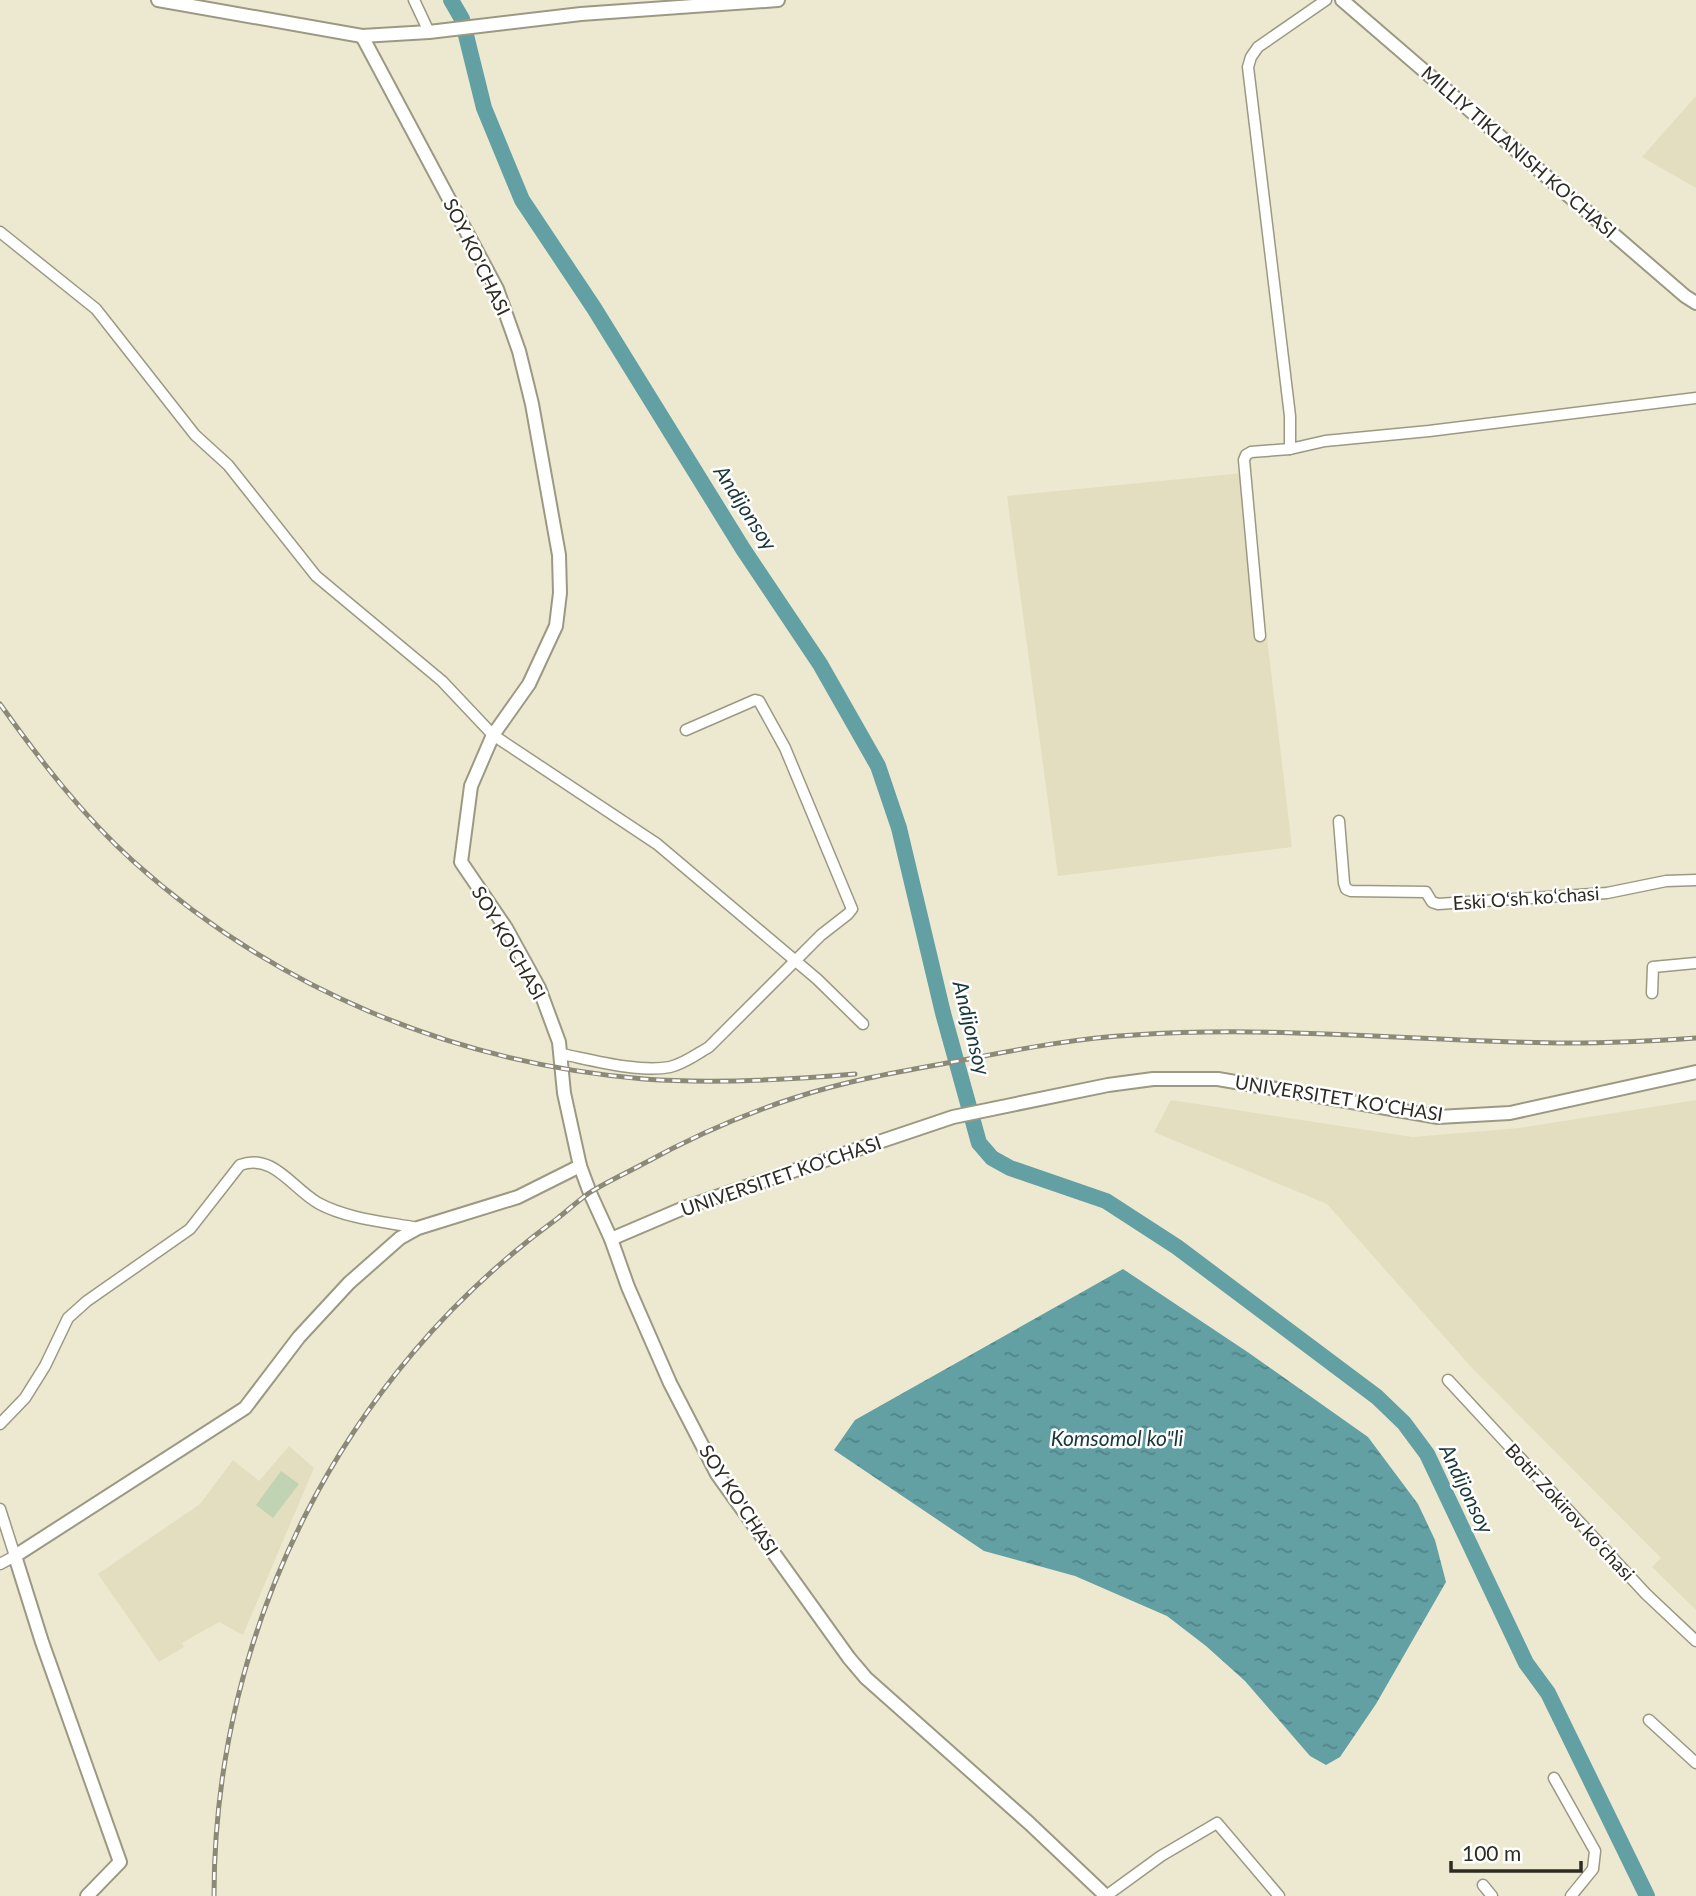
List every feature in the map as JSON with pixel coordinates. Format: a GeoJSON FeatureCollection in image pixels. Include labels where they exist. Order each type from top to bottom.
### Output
{"type":"FeatureCollection","features":[{"type":"Feature","properties":{"kind":"main road"},"geometry":{"type":"LineString","coordinates":[[158,0],[362,36],[435,32],[581,13],[778,0]]}},
{"type":"Feature","properties":{"kind":"main road","name":"MILLIY TIKLANISH KO'CHASI"},"geometry":{"type":"LineString","coordinates":[[1342,0],[1696,303]]}},
{"type":"Feature","properties":{"kind":"main road","name":"SOY KO'CHASI"},"geometry":{"type":"LineString","coordinates":[[362,36],[497,289],[519,351],[532,404],[559,555],[560,593],[556,626],[529,684],[493,735],[471,786],[461,862],[506,928],[539,988],[562,1054],[564,1093],[580,1166],[590,1193],[670,1383],[717,1474],[849,1658],[866,1678],[1029,1823],[1106,1896]]}},
{"type":"Feature","properties":{"kind":"main road","name":"UNIVERSITET KО‘CHASI"},"geometry":{"type":"LineString","coordinates":[[611,1240],[686,1207],[953,1117],[1108,1085],[1153,1079],[1218,1079],[1438,1117],[1510,1113],[1696,1072]]}},
{"type":"Feature","properties":{"kind":"main road"},"geometry":{"type":"LineString","coordinates":[[86,1896],[120,1862],[42,1642],[15,1556],[244,1408],[282,1356],[378,1255],[418,1228],[517,1197],[580,1166]]}},
{"type":"Feature","properties":{"kind":"street"},"geometry":{"type":"LineString","coordinates":[[414,0],[435,32]]}},
{"type":"Feature","properties":{"kind":"street"},"geometry":{"type":"LineString","coordinates":[[1290,449],[1290,416],[1248,67],[1258,47],[1326,0]]}},
{"type":"Feature","properties":{"kind":"street"},"geometry":{"type":"LineString","coordinates":[[0,232],[96,309],[195,435],[228,465],[316,576],[442,681],[493,735],[657,844],[796,961],[863,1024]]}},
{"type":"Feature","properties":{"kind":"street"},"geometry":{"type":"LineString","coordinates":[[1260,636],[1245,455],[1325,441],[1696,398]]}},
{"type":"Feature","properties":{"kind":"street"},"geometry":{"type":"LineString","coordinates":[[562,1054],[621,1066],[670,1067],[690,1059],[709,1047],[821,935],[852,909],[785,748],[762,705],[755,700],[686,730]]}},
{"type":"Feature","properties":{"kind":"street","name":"Eski Oʻsh koʻchasi"},"geometry":{"type":"LineString","coordinates":[[1339,821],[1344,883],[1346,889],[1351,891],[1426,892],[1432,902],[1438,904],[1607,893],[1666,881],[1696,880]]}},
{"type":"Feature","properties":{"kind":"street"},"geometry":{"type":"LineString","coordinates":[[1652,993],[1653,967],[1696,963]]}},
{"type":"Feature","properties":{"kind":"street"},"geometry":{"type":"LineString","coordinates":[[0,1424],[25,1398],[45,1366],[68,1318],[87,1301],[190,1229],[240,1165],[252,1161],[262,1162],[319,1203],[356,1216],[418,1228]]}},
{"type":"Feature","properties":{"kind":"street","name":"Botir Zokirov koʻchasi"},"geometry":{"type":"LineString","coordinates":[[1448,1381],[1646,1594],[1696,1640]]}},
{"type":"Feature","properties":{"kind":"street"},"geometry":{"type":"LineString","coordinates":[[0,1509],[15,1556],[0,1564]]}},
{"type":"Feature","properties":{"kind":"street"},"geometry":{"type":"LineString","coordinates":[[1649,1720],[1696,1763]]}},
{"type":"Feature","properties":{"kind":"street"},"geometry":{"type":"LineString","coordinates":[[1554,1778],[1595,1851],[1593,1869],[1571,1896]]}},
{"type":"Feature","properties":{"kind":"street"},"geometry":{"type":"LineString","coordinates":[[1106,1896],[1161,1856],[1217,1823],[1279,1896]]}},
{"type":"Feature","properties":{"kind":"street"},"geometry":{"type":"LineString","coordinates":[[1483,1885],[1492,1896]]}},
{"type":"Feature","properties":{"kind":"shaded area"},"geometry":{"type":"Polygon","coordinates":[[[1696,96],[1696,188],[1642,157],[1696,96]]]}},
{"type":"Feature","properties":{"kind":"shaded area"},"geometry":{"type":"Polygon","coordinates":[[[1243,473],[1260,639],[1267,638],[1292,847],[1058,876],[1007,496],[1243,473]]]}},
{"type":"Feature","properties":{"kind":"shaded area"},"geometry":{"type":"Polygon","coordinates":[[[1171,1100],[1413,1137],[1520,1128],[1696,1100],[1696,1610],[1652,1567],[1661,1558],[1472,1368],[1327,1204],[1154,1132],[1171,1100]]]}},
{"type":"Feature","properties":{"kind":"shaded area"},"geometry":{"type":"Polygon","coordinates":[[[289,1446],[314,1468],[243,1635],[219,1622],[182,1643],[184,1647],[159,1662],[98,1574],[200,1504],[233,1460],[259,1481],[289,1446]]]}},
{"type":"Feature","properties":{"kind":"green space"},"geometry":{"type":"Polygon","coordinates":[[[281,1471],[299,1484],[273,1518],[256,1505],[281,1471]]]}},
{"type":"Feature","properties":{"kind":"water","name":"Komsomol ko\"li"},"geometry":{"type":"Polygon","coordinates":[[[1123,1269],[1368,1437],[1418,1504],[1435,1540],[1446,1582],[1376,1704],[1340,1757],[1326,1765],[1310,1756],[1245,1681],[1167,1616],[1075,1576],[984,1551],[834,1450],[855,1420],[1123,1269]]]}},
{"type":"Feature","properties":{"kind":"waterway","name":"Andijonsoy"},"geometry":{"type":"LineString","coordinates":[[451,0],[462,19],[484,108],[522,200],[594,308],[743,549],[820,664],[878,766],[899,828],[943,1013],[979,1143],[992,1158],[1010,1168],[1106,1201],[1177,1247],[1377,1397],[1404,1423],[1427,1454],[1526,1663],[1548,1693],[1647,1896]]}},
{"type":"Feature","properties":{"kind":"railway"},"geometry":{"type":"LineString","coordinates":[[0,704],[62,786],[96,825],[133,861],[188,906],[246,947],[307,982],[370,1012],[436,1037],[504,1056],[573,1070],[644,1079],[696,1081],[776,1080],[855,1074]]}},
{"type":"Feature","properties":{"kind":"railway"},"geometry":{"type":"LineString","coordinates":[[214,1896],[220,1797],[237,1700],[266,1606],[305,1516],[354,1431],[413,1353],[481,1281],[595,1189],[716,1128],[814,1092],[896,1072],[1067,1042],[1188,1032],[1296,1033],[1568,1043],[1696,1038]]}}]}
